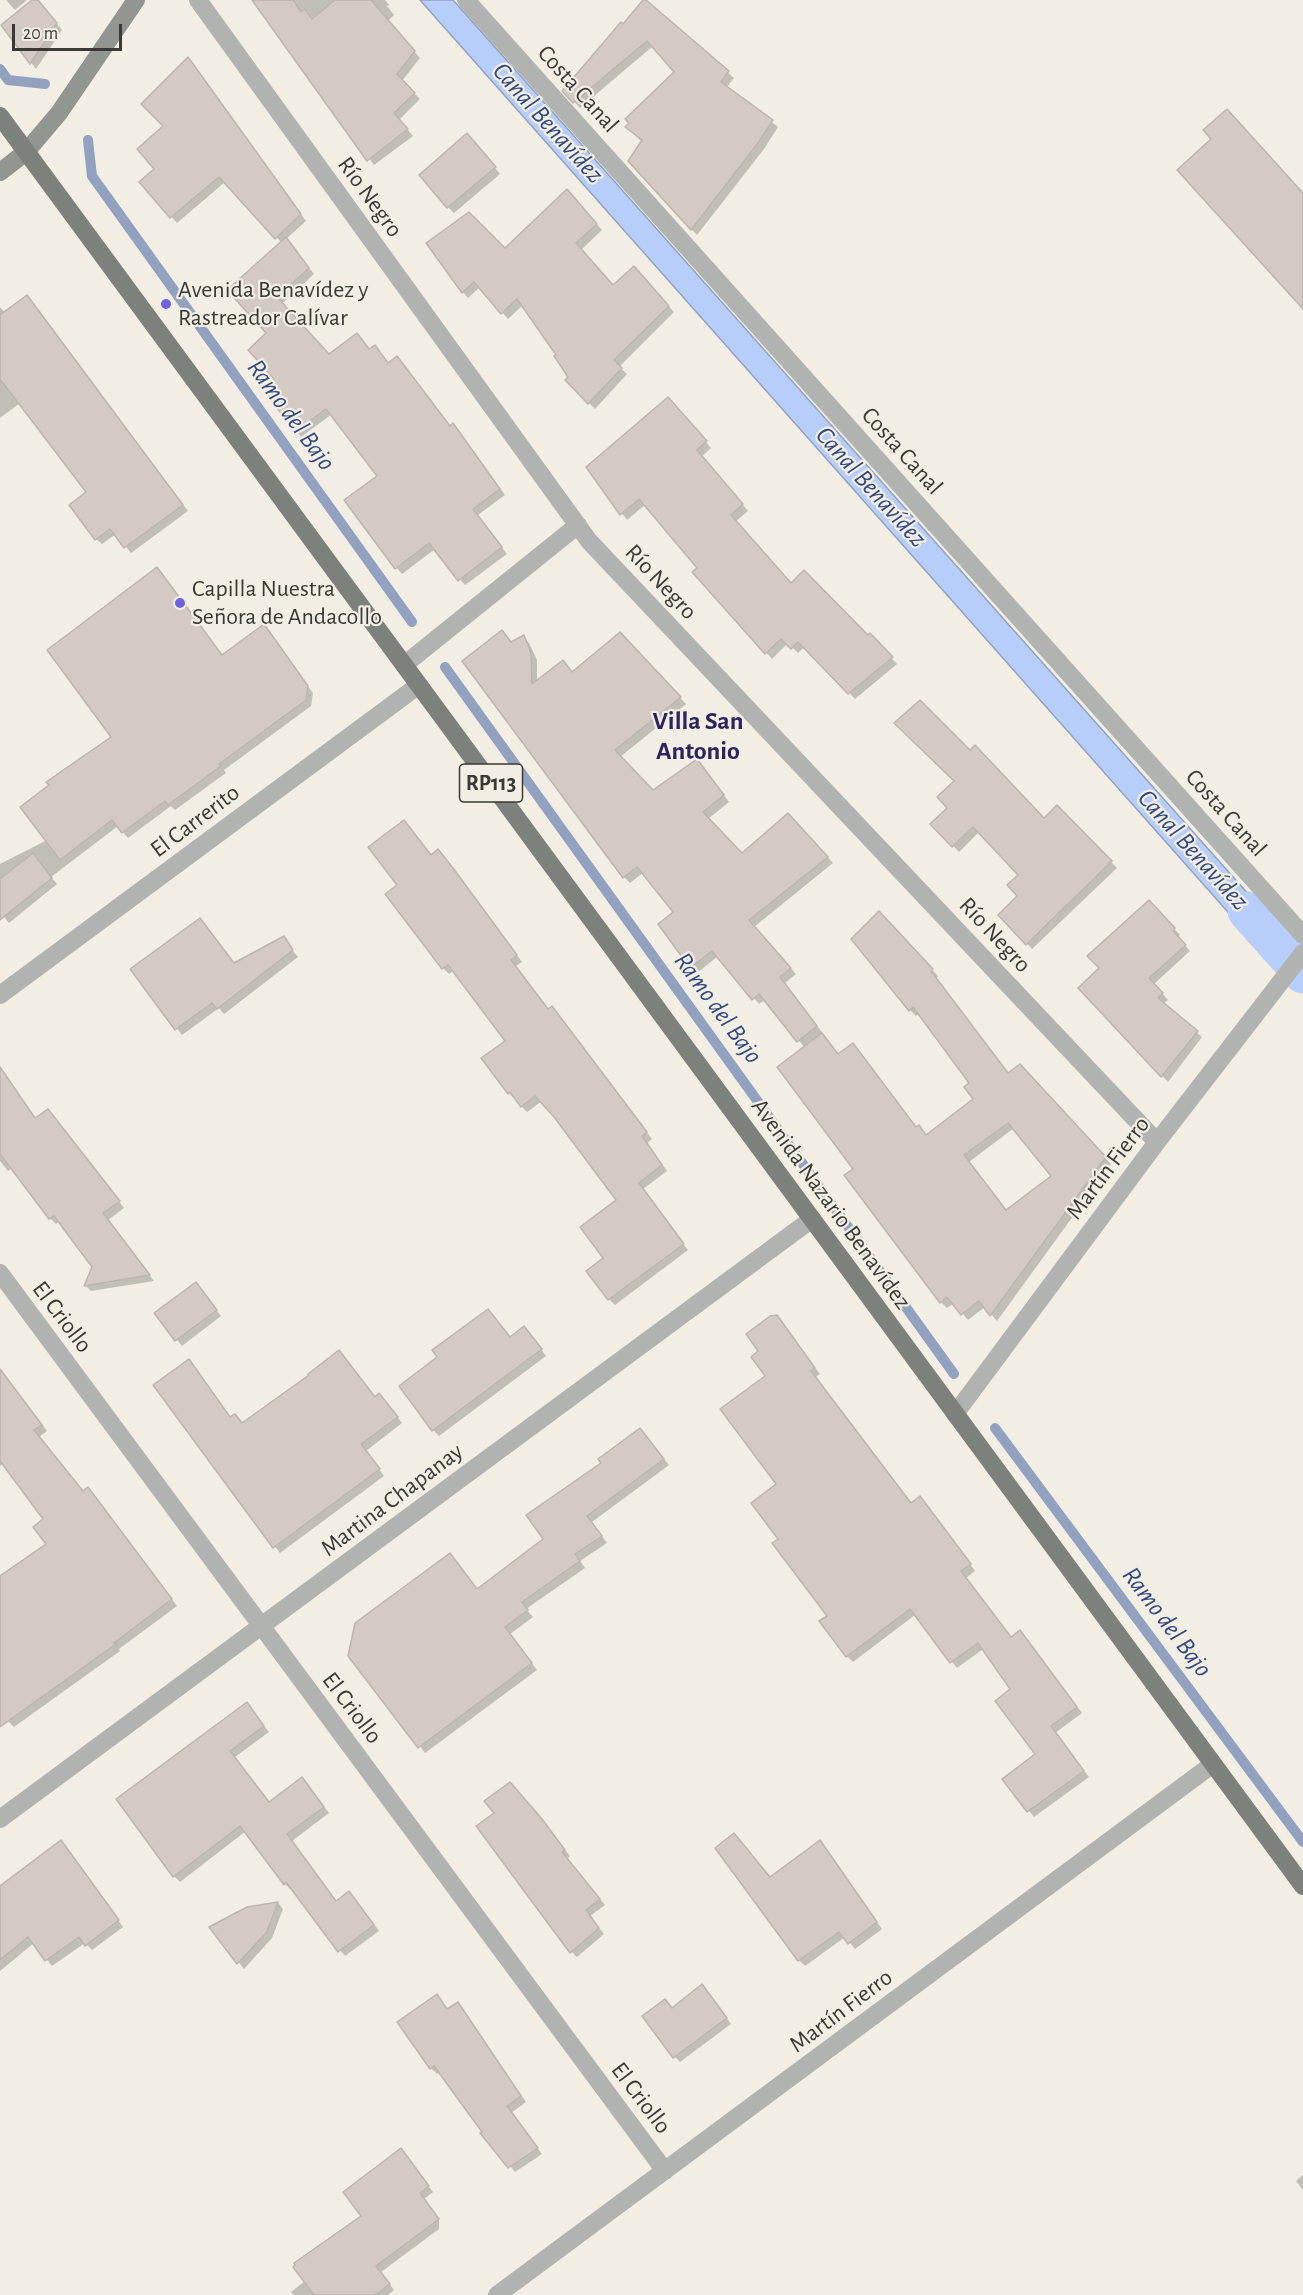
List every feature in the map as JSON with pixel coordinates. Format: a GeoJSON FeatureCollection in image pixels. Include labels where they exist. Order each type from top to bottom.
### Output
{"type":"FeatureCollection","features":[{"type":"Feature","properties":{"kind":"main road"},"geometry":{"type":"LineString","coordinates":[[0,172],[26,152],[59,113],[136,0]]}},
{"type":"Feature","properties":{"kind":"main road","name":"Avenida Nazario Benavídez"},"geometry":{"type":"LineString","coordinates":[[0,116],[1303,1886]]}},
{"type":"Feature","properties":{"kind":"street","name":"Río Negro"},"geometry":{"type":"LineString","coordinates":[[198,0],[589,541],[1157,1142]]}},
{"type":"Feature","properties":{"kind":"street","name":"Costa Canal"},"geometry":{"type":"LineString","coordinates":[[466,0],[1303,935]]}},
{"type":"Feature","properties":{"kind":"street"},"geometry":{"type":"LineString","coordinates":[[404,665],[578,525]]}},
{"type":"Feature","properties":{"kind":"street","name":"El Carrerito"},"geometry":{"type":"LineString","coordinates":[[0,995],[419,685]]}},
{"type":"Feature","properties":{"kind":"street","name":"Martín Fierro"},"geometry":{"type":"LineString","coordinates":[[955,1414],[1157,1142],[1303,954]]}},
{"type":"Feature","properties":{"kind":"street","name":"Martina Chapanay"},"geometry":{"type":"LineString","coordinates":[[0,1820],[812,1219]]}},
{"type":"Feature","properties":{"kind":"street","name":"El Criollo"},"geometry":{"type":"LineString","coordinates":[[0,1273],[665,2171]]}},
{"type":"Feature","properties":{"kind":"street","name":"Martín Fierro"},"geometry":{"type":"LineString","coordinates":[[497,2295],[1213,1764]]}},
{"type":"Feature","properties":{"kind":"water"},"geometry":{"type":"Polygon","coordinates":[[[420,0],[453,0],[1291,942],[1273,963],[420,0]]]}},
{"type":"Feature","properties":{"kind":"building"},"geometry":{"type":"Polygon","coordinates":[[[32,0],[38,0],[57,23],[30,64],[1,25],[32,0]]]}},
{"type":"Feature","properties":{"kind":"building"},"geometry":{"type":"Polygon","coordinates":[[[252,0],[293,0],[301,12],[305,9],[312,19],[335,0],[371,0],[415,51],[397,74],[415,93],[394,113],[408,129],[367,161],[252,0]]]}},
{"type":"Feature","properties":{"kind":"building"},"geometry":{"type":"Polygon","coordinates":[[[643,0],[646,0],[729,71],[721,82],[773,120],[691,230],[628,161],[642,140],[625,127],[629,123],[625,119],[674,72],[647,41],[573,103],[562,91],[621,22],[623,24],[643,0]]]}},
{"type":"Feature","properties":{"kind":"building"},"geometry":{"type":"Polygon","coordinates":[[[188,57],[301,214],[275,239],[219,177],[170,218],[139,182],[154,169],[137,149],[163,126],[141,104],[188,57]]]}},
{"type":"Feature","properties":{"kind":"building"},"geometry":{"type":"Polygon","coordinates":[[[1227,109],[1303,193],[1303,309],[1177,170],[1211,139],[1203,130],[1227,109]]]}},
{"type":"Feature","properties":{"kind":"building"},"geometry":{"type":"Polygon","coordinates":[[[467,133],[496,167],[447,208],[419,175],[467,133]]]}},
{"type":"Feature","properties":{"kind":"building"},"geometry":{"type":"Polygon","coordinates":[[[567,189],[597,224],[576,243],[613,285],[634,266],[669,306],[614,360],[622,368],[588,404],[565,380],[568,377],[554,356],[556,355],[517,299],[501,314],[474,282],[462,293],[426,243],[469,212],[505,248],[567,189]]]}},
{"type":"Feature","properties":{"kind":"building"},"geometry":{"type":"Polygon","coordinates":[[[286,237],[309,268],[277,297],[329,354],[357,333],[369,349],[375,345],[388,363],[397,356],[450,426],[453,423],[500,489],[473,509],[502,547],[458,581],[429,543],[395,569],[344,500],[377,476],[326,409],[295,432],[263,389],[274,379],[248,350],[266,333],[227,290],[286,237]]]}},
{"type":"Feature","properties":{"kind":"building"},"geometry":{"type":"Polygon","coordinates":[[[27,295],[183,505],[124,548],[110,529],[95,540],[69,505],[86,492],[0,379],[0,315],[27,295]]]}},
{"type":"Feature","properties":{"kind":"building"},"geometry":{"type":"Polygon","coordinates":[[[668,397],[707,441],[697,450],[743,504],[731,515],[791,583],[804,570],[893,657],[848,694],[798,642],[791,649],[781,639],[765,654],[692,572],[697,568],[639,499],[620,515],[586,467],[668,397]]]}},
{"type":"Feature","properties":{"kind":"building"},"geometry":{"type":"Polygon","coordinates":[[[157,567],[222,655],[264,624],[308,686],[306,700],[168,805],[165,801],[122,833],[112,820],[60,860],[20,807],[49,785],[46,782],[111,737],[47,650],[157,567]]]}},
{"type":"Feature","properties":{"kind":"building"},"geometry":{"type":"Polygon","coordinates":[[[502,630],[511,642],[524,635],[531,653],[532,684],[563,660],[572,672],[620,632],[681,697],[615,750],[653,790],[697,759],[724,795],[703,812],[742,853],[788,813],[828,857],[749,920],[791,968],[780,977],[817,1026],[797,1042],[759,994],[752,1000],[712,951],[690,968],[658,924],[673,912],[637,867],[623,878],[462,661],[502,630]]]}},
{"type":"Feature","properties":{"kind":"building"},"geometry":{"type":"Polygon","coordinates":[[[920,700],[970,750],[975,745],[1044,818],[1057,805],[1112,861],[1026,945],[998,915],[1017,896],[1007,885],[1018,875],[973,827],[952,847],[930,824],[947,808],[937,797],[954,781],[894,723],[920,700]]]}},
{"type":"Feature","properties":{"kind":"building"},"geometry":{"type":"Polygon","coordinates":[[[404,820],[431,855],[438,849],[453,868],[517,955],[511,960],[548,1009],[552,1006],[647,1132],[642,1136],[662,1165],[639,1183],[684,1244],[608,1300],[586,1271],[603,1258],[580,1227],[616,1200],[554,1117],[535,1096],[521,1107],[510,1092],[508,1094],[481,1058],[505,1041],[448,965],[442,969],[385,894],[397,885],[368,847],[404,820]]]}},
{"type":"Feature","properties":{"kind":"building"},"geometry":{"type":"Polygon","coordinates":[[[33,853],[52,878],[0,920],[0,879],[33,853]]]}},
{"type":"Feature","properties":{"kind":"building"},"geometry":{"type":"Polygon","coordinates":[[[1149,900],[1175,928],[1173,931],[1186,945],[1149,978],[1163,993],[1158,998],[1198,1031],[1161,1077],[1078,988],[1099,968],[1087,956],[1149,900]]]}},
{"type":"Feature","properties":{"kind":"building"},"geometry":{"type":"Polygon","coordinates":[[[879,911],[933,969],[931,971],[1008,1073],[1020,1064],[1106,1157],[990,1316],[979,1301],[961,1315],[947,1297],[940,1303],[844,1175],[853,1169],[777,1067],[822,1033],[838,1054],[853,1043],[916,1127],[919,1125],[926,1135],[973,1099],[964,1087],[969,1083],[913,1007],[909,1011],[851,939],[879,911]],[[1008,1123],[964,1155],[1006,1210],[1051,1176],[1008,1123]]]}},
{"type":"Feature","properties":{"kind":"building"},"geometry":{"type":"Polygon","coordinates":[[[200,918],[234,963],[284,936],[293,950],[217,1009],[212,1003],[175,1030],[130,969],[200,918]]]}},
{"type":"Feature","properties":{"kind":"building"},"geometry":{"type":"Polygon","coordinates":[[[0,1067],[35,1118],[48,1109],[120,1201],[103,1213],[150,1275],[84,1286],[92,1267],[54,1216],[49,1219],[0,1154],[0,1067]]]}},
{"type":"Feature","properties":{"kind":"building"},"geometry":{"type":"Polygon","coordinates":[[[196,1282],[217,1310],[175,1341],[154,1313],[196,1282]]]}},
{"type":"Feature","properties":{"kind":"building"},"geometry":{"type":"Polygon","coordinates":[[[488,1309],[510,1337],[524,1326],[542,1349],[432,1431],[399,1386],[437,1357],[432,1350],[488,1309]]]}},
{"type":"Feature","properties":{"kind":"building"},"geometry":{"type":"Polygon","coordinates":[[[777,1315],[815,1368],[811,1371],[911,1503],[920,1496],[971,1564],[961,1571],[1011,1637],[1020,1630],[1077,1707],[1051,1726],[1084,1771],[1027,1812],[1002,1779],[1035,1754],[995,1701],[1010,1689],[978,1643],[950,1663],[910,1609],[846,1657],[819,1621],[827,1616],[772,1543],[778,1539],[751,1503],[776,1484],[720,1409],[765,1376],[751,1357],[758,1351],[746,1334],[770,1316],[777,1315]]]}},
{"type":"Feature","properties":{"kind":"building"},"geometry":{"type":"Polygon","coordinates":[[[339,1350],[375,1397],[379,1393],[398,1417],[361,1444],[380,1469],[273,1548],[153,1385],[189,1359],[230,1417],[235,1414],[242,1423],[309,1375],[339,1350]]]}},
{"type":"Feature","properties":{"kind":"building"},"geometry":{"type":"Polygon","coordinates":[[[0,1369],[42,1425],[34,1430],[83,1491],[88,1487],[172,1599],[114,1643],[116,1644],[0,1727],[0,1576],[46,1544],[33,1527],[43,1519],[0,1461],[0,1369]]]}},
{"type":"Feature","properties":{"kind":"building"},"geometry":{"type":"Polygon","coordinates":[[[640,1428],[664,1459],[587,1516],[602,1536],[575,1554],[580,1561],[522,1602],[528,1610],[505,1627],[532,1663],[418,1748],[348,1656],[355,1623],[450,1553],[477,1589],[543,1539],[526,1515],[601,1463],[598,1459],[640,1428]]]}},
{"type":"Feature","properties":{"kind":"building"},"geometry":{"type":"Polygon","coordinates":[[[247,1702],[264,1726],[230,1751],[269,1802],[302,1777],[324,1807],[287,1834],[336,1901],[349,1891],[374,1925],[338,1952],[286,1882],[284,1885],[240,1826],[173,1877],[116,1799],[247,1702]]]}},
{"type":"Feature","properties":{"kind":"building"},"geometry":{"type":"Polygon","coordinates":[[[510,1782],[542,1819],[565,1850],[562,1852],[600,1899],[586,1910],[599,1928],[570,1953],[476,1826],[494,1813],[484,1801],[510,1782]]]}},
{"type":"Feature","properties":{"kind":"building"},"geometry":{"type":"Polygon","coordinates":[[[734,1833],[770,1877],[820,1840],[877,1922],[848,1944],[839,1932],[798,1961],[715,1848],[734,1833]]]}},
{"type":"Feature","properties":{"kind":"building"},"geometry":{"type":"Polygon","coordinates":[[[61,1840],[119,1920],[85,1946],[79,1937],[45,1961],[28,1937],[0,1960],[0,1886],[61,1840]]]}},
{"type":"Feature","properties":{"kind":"building"},"geometry":{"type":"Polygon","coordinates":[[[278,1902],[267,1932],[237,1964],[209,1927],[247,1907],[278,1902]]]}},
{"type":"Feature","properties":{"kind":"building"},"geometry":{"type":"Polygon","coordinates":[[[702,1984],[727,2018],[673,2058],[642,2016],[665,1999],[672,2008],[702,1984]]]}},
{"type":"Feature","properties":{"kind":"building"},"geometry":{"type":"Polygon","coordinates":[[[437,1994],[447,2009],[458,2002],[521,2096],[507,2106],[538,2148],[508,2168],[480,2133],[482,2132],[434,2066],[430,2069],[397,2022],[437,1994]]]}},
{"type":"Feature","properties":{"kind":"building"},"geometry":{"type":"Polygon","coordinates":[[[401,2148],[429,2186],[420,2193],[439,2219],[376,2266],[390,2284],[375,2295],[314,2295],[293,2267],[294,2263],[361,2216],[343,2192],[401,2148]]]}},
{"type":"Feature","properties":{"kind":"waterway","name":"Ramo del Bajo"},"geometry":{"type":"LineString","coordinates":[[0,69],[8,80],[45,84]]}},
{"type":"Feature","properties":{"kind":"waterway","name":"Ramo del Bajo"},"geometry":{"type":"LineString","coordinates":[[88,140],[92,176],[412,622]]}},
{"type":"Feature","properties":{"kind":"waterway","name":"Ramo del Bajo"},"geometry":{"type":"LineString","coordinates":[[445,667],[954,1374]]}},
{"type":"Feature","properties":{"kind":"waterway","name":"Canal Benavídez"},"geometry":{"type":"LineString","coordinates":[[1247,911],[1303,974]]}},
{"type":"Feature","properties":{"kind":"waterway","name":"Ramo del Bajo"},"geometry":{"type":"LineString","coordinates":[[995,1428],[1303,1842]]}},
{"type":"Feature","properties":{"kind":"place","name":"Avenida Benavídez y Rastreador Calívar"},"geometry":{"type":"Point","coordinates":[166,304]}},
{"type":"Feature","properties":{"kind":"place","name":"Capilla Nuestra Señora de Andacollo"},"geometry":{"type":"Point","coordinates":[180,603]}},
{"type":"Feature","properties":{"kind":"district","name":"Villa San Antonio"},"geometry":{"type":"Point","coordinates":[698,736]}}]}
